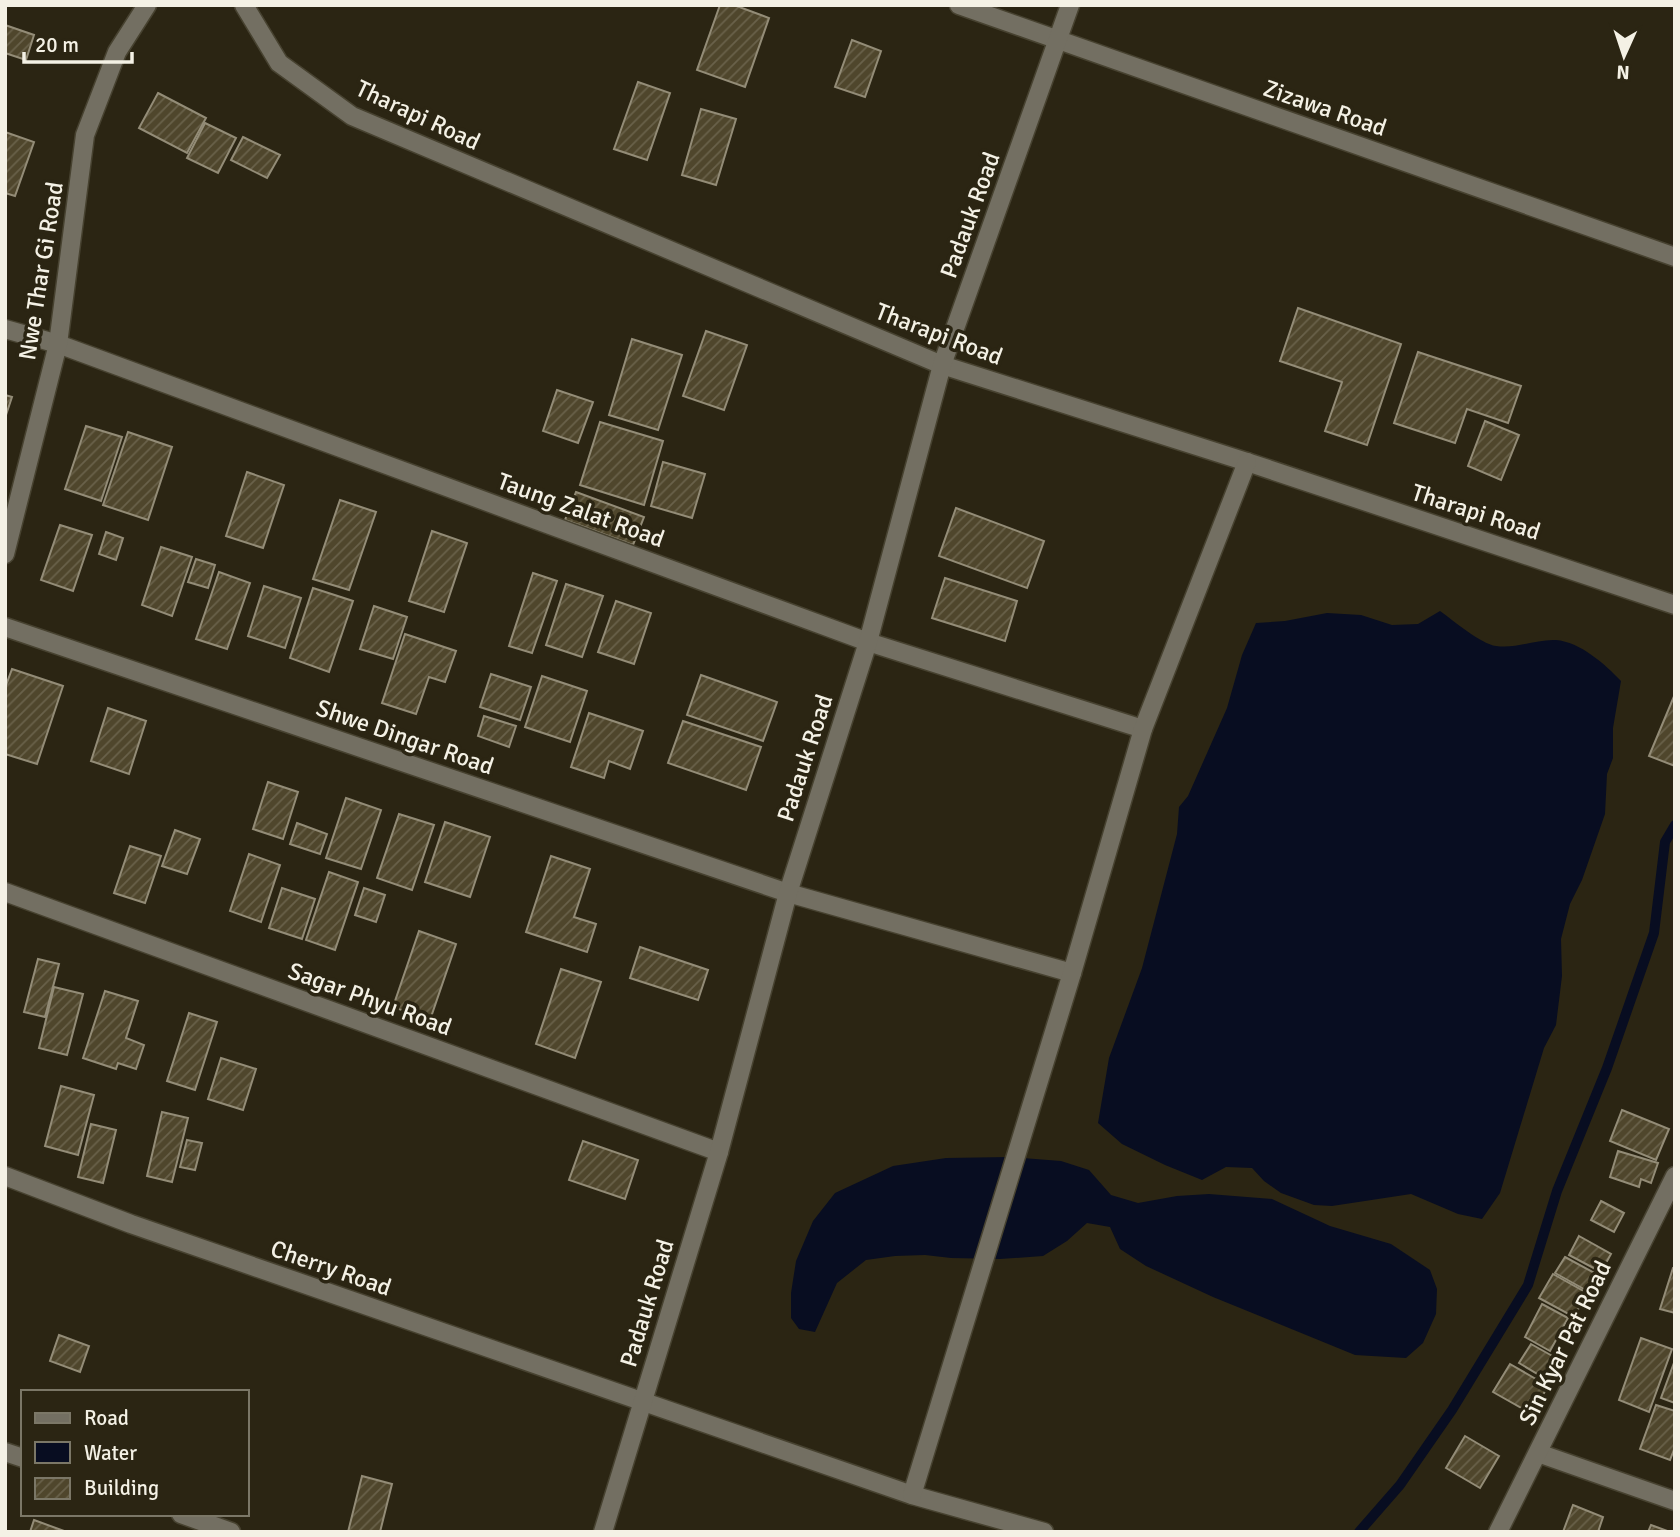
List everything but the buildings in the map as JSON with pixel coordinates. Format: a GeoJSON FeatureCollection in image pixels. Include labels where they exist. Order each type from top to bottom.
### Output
{"type":"FeatureCollection","features":[{"type":"Feature","properties":{"kind":"street","name":"Nwe Thar Gi Road"},"geometry":{"type":"LineString","coordinates":[[5,554],[58,344],[85,135],[117,52],[147,5]]}},
{"type":"Feature","properties":{"kind":"street","name":"Tharapi Road"},"geometry":{"type":"LineString","coordinates":[[244,5],[279,63],[352,116],[942,365],[1247,462],[1675,605]]}},
{"type":"Feature","properties":{"kind":"street","name":"Zizawa Road"},"geometry":{"type":"LineString","coordinates":[[959,5],[1675,257]]}},
{"type":"Feature","properties":{"kind":"street","name":"Padauk Road"},"geometry":{"type":"LineString","coordinates":[[603,1532],[719,1153],[788,893],[868,642],[942,365],[1070,5]]}},
{"type":"Feature","properties":{"kind":"street","name":"Taung Zalat Road"},"geometry":{"type":"LineString","coordinates":[[5,329],[58,344],[868,642],[1143,729]]}},
{"type":"Feature","properties":{"kind":"street"},"geometry":{"type":"LineString","coordinates":[[912,1495],[1072,973],[1143,729],[1247,462]]}},
{"type":"Feature","properties":{"kind":"street","name":"Shwe Dingar Road"},"geometry":{"type":"LineString","coordinates":[[5,627],[788,893],[1072,973]]}},
{"type":"Feature","properties":{"kind":"street","name":"Sagar Phyu Road"},"geometry":{"type":"LineString","coordinates":[[5,892],[719,1153]]}},
{"type":"Feature","properties":{"kind":"street","name":"Cherry Road"},"geometry":{"type":"LineString","coordinates":[[5,1176],[131,1224],[643,1403],[912,1495],[1044,1532]]}},
{"type":"Feature","properties":{"kind":"street","name":"Sin Kyar Pat Road"},"geometry":{"type":"LineString","coordinates":[[1498,1532],[1669,1202],[1675,1176]]}},
{"type":"Feature","properties":{"kind":"street"},"geometry":{"type":"LineString","coordinates":[[1538,1453],[1675,1501]]}},
{"type":"Feature","properties":{"kind":"street"},"geometry":{"type":"LineString","coordinates":[[187,1516],[231,1532]]}},
{"type":"Feature","properties":{"kind":"water"},"geometry":{"type":"Polygon","coordinates":[[[1440,611],[1475,637],[1496,646],[1549,640],[1574,645],[1600,661],[1621,681],[1613,728],[1613,758],[1607,774],[1605,814],[1582,880],[1570,904],[1561,939],[1562,976],[1556,1025],[1544,1048],[1500,1193],[1482,1219],[1458,1214],[1411,1194],[1332,1206],[1314,1205],[1281,1193],[1252,1168],[1226,1167],[1202,1180],[1122,1144],[1098,1123],[1109,1058],[1142,968],[1177,834],[1179,807],[1188,796],[1227,708],[1242,655],[1256,623],[1327,613],[1361,615],[1392,625],[1418,624],[1440,611]]]}},
{"type":"Feature","properties":{"kind":"water"},"geometry":{"type":"Polygon","coordinates":[[[1009,1157],[1061,1161],[1089,1170],[1111,1195],[1138,1203],[1209,1194],[1272,1199],[1330,1226],[1391,1244],[1430,1270],[1437,1289],[1436,1314],[1423,1343],[1406,1358],[1355,1355],[1213,1297],[1146,1266],[1120,1249],[1110,1227],[1087,1223],[1067,1241],[1043,1256],[1000,1259],[925,1255],[866,1260],[837,1283],[815,1332],[799,1329],[791,1318],[791,1293],[796,1261],[813,1221],[835,1193],[893,1166],[946,1158],[1009,1157]]]}},
{"type":"Feature","properties":{"kind":"waterway"},"geometry":{"type":"LineString","coordinates":[[1359,1532],[1400,1485],[1452,1410],[1528,1285],[1557,1191],[1607,1068],[1654,933],[1665,842],[1675,825]]}}]}
